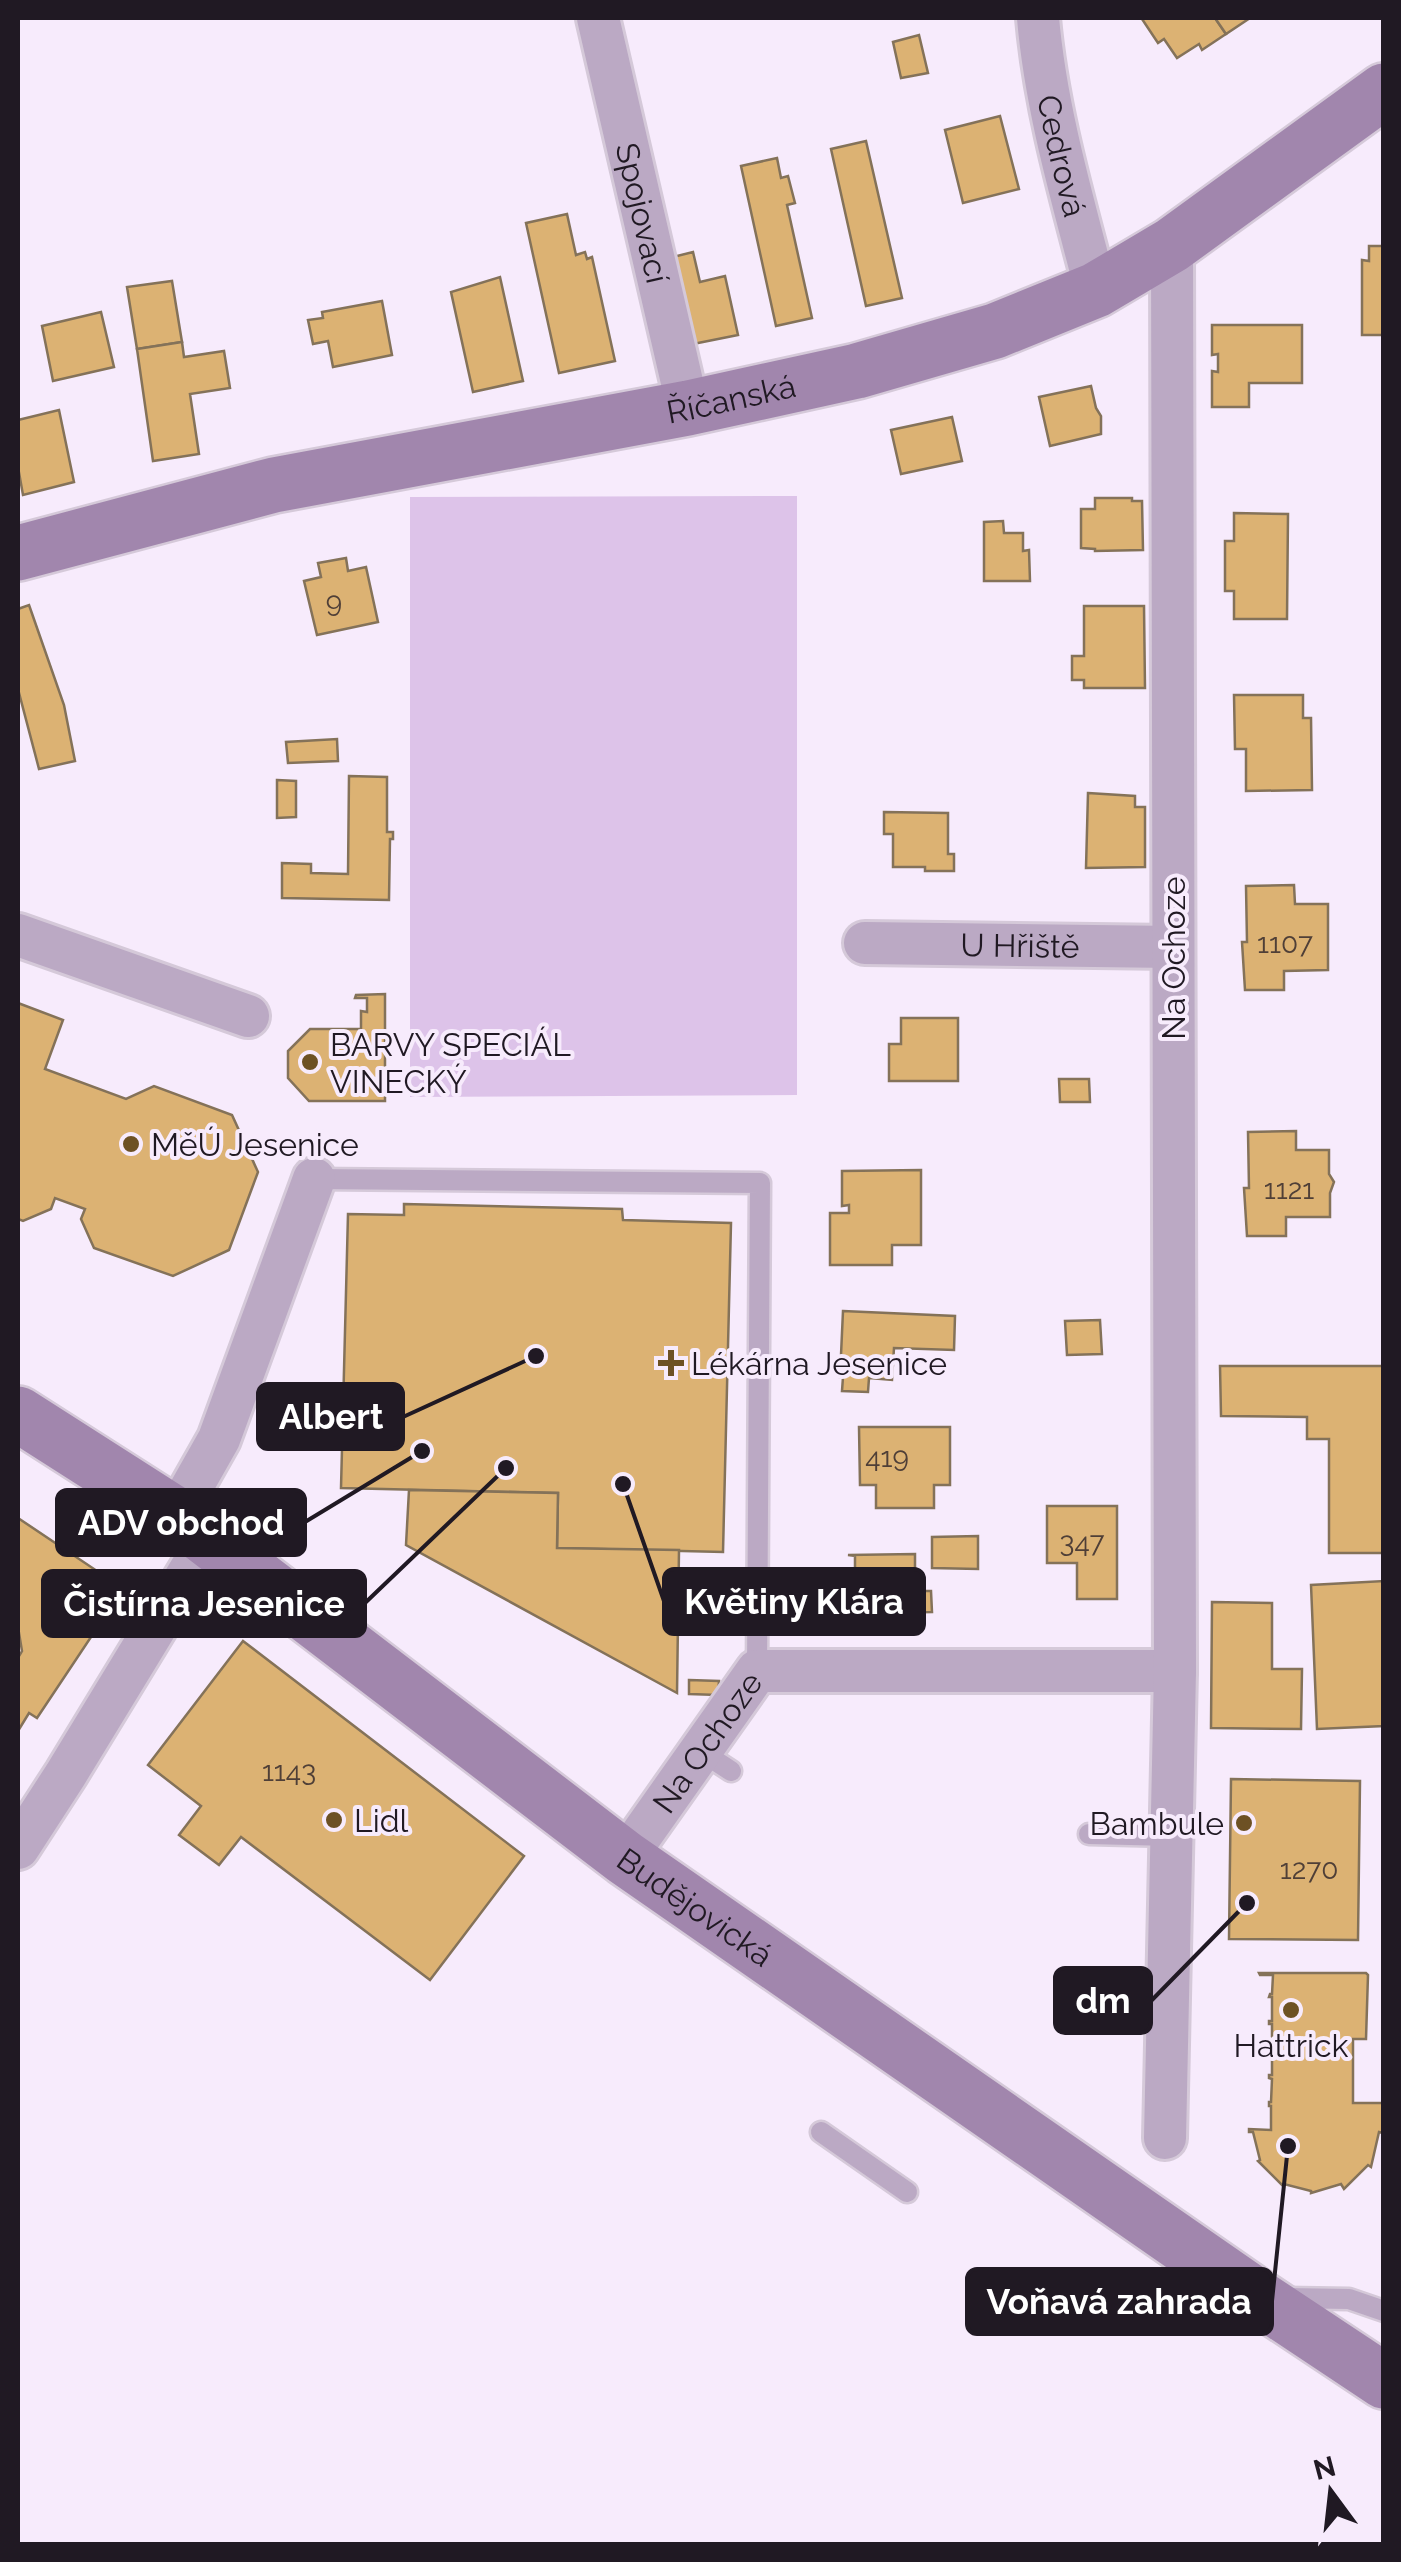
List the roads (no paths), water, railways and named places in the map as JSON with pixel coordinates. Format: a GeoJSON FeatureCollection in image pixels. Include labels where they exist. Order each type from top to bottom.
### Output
{"type":"FeatureCollection","features":[{"type":"Feature","properties":{"kind":"main road","name":"Říčanská"},"geometry":{"type":"LineString","coordinates":[[18,554],[274,486],[857,372],[995,331],[1096,290],[1172,246],[1384,91]]}},
{"type":"Feature","properties":{"kind":"main road","name":"Budějovická"},"geometry":{"type":"LineString","coordinates":[[18,1414],[192,1528],[625,1858],[1384,2381]]}},
{"type":"Feature","properties":{"kind":"street","name":"Spojovací"},"geometry":{"type":"LineString","coordinates":[[598,18],[688,408]]}},
{"type":"Feature","properties":{"kind":"street","name":"Cedrová"},"geometry":{"type":"LineString","coordinates":[[1038,18],[1042,61],[1096,290]]}},
{"type":"Feature","properties":{"kind":"street","name":"Na Ochoze"},"geometry":{"type":"LineString","coordinates":[[1165,2138],[1175,1671],[1172,246]]}},
{"type":"Feature","properties":{"kind":"street"},"geometry":{"type":"LineString","coordinates":[[18,936],[248,1016]]}},
{"type":"Feature","properties":{"kind":"street","name":"U Hřiště"},"geometry":{"type":"LineString","coordinates":[[864,943],[1173,947]]}},
{"type":"Feature","properties":{"kind":"street"},"geometry":{"type":"LineString","coordinates":[[18,1848],[66,1774],[192,1528],[219,1439],[314,1179]]}},
{"type":"Feature","properties":{"kind":"street","name":"Na Ochoze"},"geometry":{"type":"LineString","coordinates":[[625,1858],[716,1761],[756,1671],[1175,1671]]}},
{"type":"Feature","properties":{"kind":"lane"},"geometry":{"type":"LineString","coordinates":[[314,1179],[760,1183],[756,1671]]}},
{"type":"Feature","properties":{"kind":"lane"},"geometry":{"type":"LineString","coordinates":[[1088,1834],[1171,1836]]}},
{"type":"Feature","properties":{"kind":"lane"},"geometry":{"type":"LineString","coordinates":[[821,2132],[907,2192]]}},
{"type":"Feature","properties":{"kind":"lane"},"geometry":{"type":"LineString","coordinates":[[1260,2298],[1348,2299],[1384,2310]]}},
{"type":"Feature","properties":{"kind":"place","name":"BARVY SPECIÁL VINECKÝ"},"geometry":{"type":"Point","coordinates":[310,1062]}},
{"type":"Feature","properties":{"kind":"place","name":"MěÚ Jesenice"},"geometry":{"type":"Point","coordinates":[131,1144]}},
{"type":"Feature","properties":{"kind":"place","name":"Albert"},"geometry":{"type":"Point","coordinates":[536,1356]}},
{"type":"Feature","properties":{"kind":"place","name":"Lékárna Jesenice"},"geometry":{"type":"Point","coordinates":[671,1363]}},
{"type":"Feature","properties":{"kind":"place","name":"ADV obchod"},"geometry":{"type":"Point","coordinates":[422,1451]}},
{"type":"Feature","properties":{"kind":"place","name":"Čistírna Jesenice"},"geometry":{"type":"Point","coordinates":[506,1468]}},
{"type":"Feature","properties":{"kind":"place","name":"Květiny Klára"},"geometry":{"type":"Point","coordinates":[623,1484]}},
{"type":"Feature","properties":{"kind":"place","name":"Lidl"},"geometry":{"type":"Point","coordinates":[334,1820]}},
{"type":"Feature","properties":{"kind":"place","name":"Bambule"},"geometry":{"type":"Point","coordinates":[1244,1823]}},
{"type":"Feature","properties":{"kind":"place","name":"dm"},"geometry":{"type":"Point","coordinates":[1247,1903]}},
{"type":"Feature","properties":{"kind":"place","name":"Hattrick"},"geometry":{"type":"Point","coordinates":[1291,2010]}},
{"type":"Feature","properties":{"kind":"place","name":"Voňavá zahrada"},"geometry":{"type":"Point","coordinates":[1288,2146]}}]}
